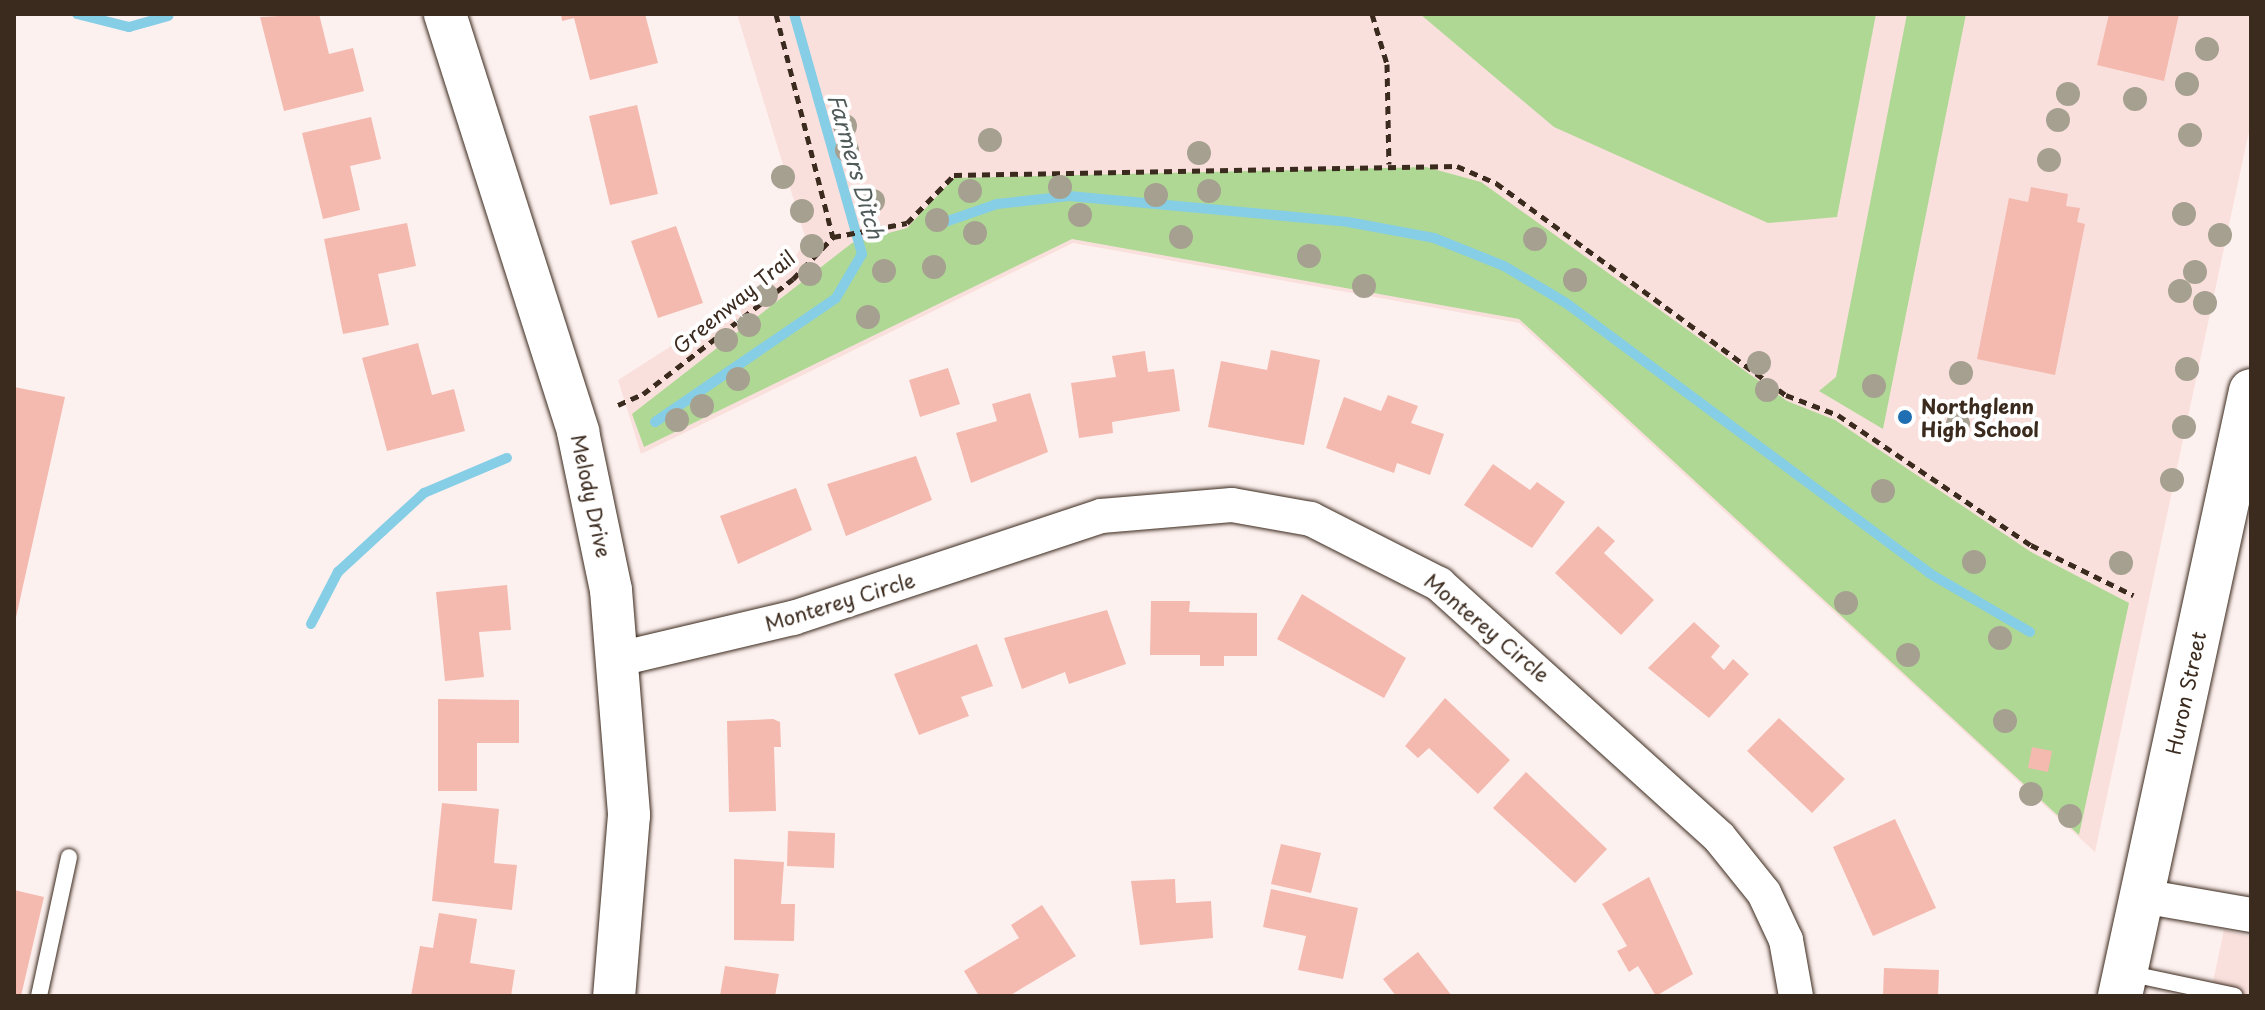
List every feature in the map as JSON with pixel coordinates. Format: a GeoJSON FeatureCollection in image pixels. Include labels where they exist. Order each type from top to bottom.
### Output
{"type":"FeatureCollection","features":[{"type":"Feature","properties":{"kind":"main road","name":"Huron Street"},"geometry":{"type":"LineString","coordinates":[[2123,984],[2251,391]]}},
{"type":"Feature","properties":{"kind":"street","name":"Melody Drive"},"geometry":{"type":"LineString","coordinates":[[445,14],[578,432],[619,659],[629,815],[614,996]]}},
{"type":"Feature","properties":{"kind":"street","name":"Monterey Circle"},"geometry":{"type":"LineString","coordinates":[[619,659],[793,618],[1101,516],[1232,505],[1311,519],[1439,584],[1719,837],[1764,893],[1786,940],[1796,996]]}},
{"type":"Feature","properties":{"kind":"street"},"geometry":{"type":"LineString","coordinates":[[2142,896],[2251,915]]}},
{"type":"Feature","properties":{"kind":"lane"},"geometry":{"type":"LineString","coordinates":[[39,996],[69,857]]}},
{"type":"Feature","properties":{"kind":"lane"},"geometry":{"type":"LineString","coordinates":[[2123,984],[2235,996]]}},
{"type":"Feature","properties":{"kind":"path"},"geometry":{"type":"LineString","coordinates":[[776,14],[833,237],[907,223],[954,175],[1389,164],[1457,166],[1496,183],[1786,395],[1838,415],[2031,545],[2133,595]]}},
{"type":"Feature","properties":{"kind":"path"},"geometry":{"type":"LineString","coordinates":[[1372,14],[1387,64],[1389,164]]}},
{"type":"Feature","properties":{"kind":"path","name":"Greenway Trail"},"geometry":{"type":"LineString","coordinates":[[618,405],[643,394],[793,279],[833,237]]}},
{"type":"Feature","properties":{"kind":"shaded area","name":"Northglenn High School"},"geometry":{"type":"Polygon","coordinates":[[[737,14],[2251,14],[2251,122],[2095,852],[1519,323],[1073,243],[641,454],[618,380],[784,274],[806,240],[737,14]]]}},
{"type":"Feature","properties":{"kind":"shaded area"},"geometry":{"type":"Polygon","coordinates":[[[2224,930],[2251,937],[2251,996],[2210,996],[2224,930]]]}},
{"type":"Feature","properties":{"kind":"green space"},"geometry":{"type":"Polygon","coordinates":[[[1420,14],[1876,14],[1837,217],[1768,223],[1554,127],[1420,14]]]}},
{"type":"Feature","properties":{"kind":"green space"},"geometry":{"type":"Polygon","coordinates":[[[1907,14],[1966,14],[1883,429],[1819,391],[1836,377],[1907,14]]]}},
{"type":"Feature","properties":{"kind":"green space"},"geometry":{"type":"Polygon","coordinates":[[[1426,167],[1481,182],[1787,401],[1835,420],[2031,552],[2129,603],[2079,835],[1519,319],[1072,239],[644,447],[632,414],[852,243],[907,228],[954,178],[1426,167]]]}},
{"type":"Feature","properties":{"kind":"building"},"geometry":{"type":"Polygon","coordinates":[[[319,14],[329,54],[353,48],[364,91],[284,111],[260,17],[319,14]]]}},
{"type":"Feature","properties":{"kind":"building"},"geometry":{"type":"Polygon","coordinates":[[[561,14],[645,14],[658,63],[590,80],[574,18],[562,21],[561,14]]]}},
{"type":"Feature","properties":{"kind":"building"},"geometry":{"type":"Polygon","coordinates":[[[2109,14],[2179,14],[2164,81],[2097,65],[2109,14]]]}},
{"type":"Feature","properties":{"kind":"building"},"geometry":{"type":"Polygon","coordinates":[[[637,105],[658,194],[610,205],[589,116],[637,105]]]}},
{"type":"Feature","properties":{"kind":"building"},"geometry":{"type":"Polygon","coordinates":[[[371,117],[381,159],[350,166],[360,210],[323,219],[302,133],[371,117]]]}},
{"type":"Feature","properties":{"kind":"building"},"geometry":{"type":"Polygon","coordinates":[[[2031,187],[2068,194],[2066,206],[2080,208],[2077,222],[2085,224],[2055,375],[1977,359],[2009,198],[2028,202],[2031,187]]]}},
{"type":"Feature","properties":{"kind":"building"},"geometry":{"type":"Polygon","coordinates":[[[407,223],[416,266],[378,274],[389,325],[343,334],[324,239],[407,223]]]}},
{"type":"Feature","properties":{"kind":"building"},"geometry":{"type":"Polygon","coordinates":[[[676,226],[703,303],[658,318],[631,241],[676,226]]]}},
{"type":"Feature","properties":{"kind":"building"},"geometry":{"type":"Polygon","coordinates":[[[418,343],[432,395],[454,389],[465,431],[387,451],[362,358],[418,343]]]}},
{"type":"Feature","properties":{"kind":"building"},"geometry":{"type":"Polygon","coordinates":[[[1271,350],[1320,360],[1304,445],[1208,427],[1221,361],[1267,370],[1271,350]]]}},
{"type":"Feature","properties":{"kind":"building"},"geometry":{"type":"Polygon","coordinates":[[[1145,351],[1148,372],[1174,369],[1180,411],[1112,422],[1113,433],[1079,438],[1071,383],[1116,377],[1112,356],[1145,351]]]}},
{"type":"Feature","properties":{"kind":"building"},"geometry":{"type":"Polygon","coordinates":[[[948,368],[960,404],[920,417],[909,380],[948,368]]]}},
{"type":"Feature","properties":{"kind":"building"},"geometry":{"type":"Polygon","coordinates":[[[14,387],[65,397],[15,622],[14,622],[14,387]]]}},
{"type":"Feature","properties":{"kind":"building"},"geometry":{"type":"Polygon","coordinates":[[[1030,393],[1048,452],[971,483],[956,433],[997,421],[992,404],[1030,393]]]}},
{"type":"Feature","properties":{"kind":"building"},"geometry":{"type":"Polygon","coordinates":[[[1388,395],[1418,406],[1411,423],[1444,434],[1430,475],[1397,463],[1394,473],[1326,448],[1344,397],[1381,411],[1388,395]]]}},
{"type":"Feature","properties":{"kind":"building"},"geometry":{"type":"Polygon","coordinates":[[[916,456],[932,500],[846,536],[827,484],[916,456]]]}},
{"type":"Feature","properties":{"kind":"building"},"geometry":{"type":"Polygon","coordinates":[[[1493,464],[1530,490],[1537,482],[1565,502],[1532,548],[1464,505],[1493,464]]]}},
{"type":"Feature","properties":{"kind":"building"},"geometry":{"type":"Polygon","coordinates":[[[796,488],[812,530],[738,564],[720,516],[796,488]]]}},
{"type":"Feature","properties":{"kind":"building"},"geometry":{"type":"Polygon","coordinates":[[[1598,526],[1615,541],[1604,553],[1654,600],[1621,635],[1555,573],[1598,526]]]}},
{"type":"Feature","properties":{"kind":"building"},"geometry":{"type":"Polygon","coordinates":[[[507,585],[511,630],[479,632],[484,677],[445,681],[436,592],[507,585]]]}},
{"type":"Feature","properties":{"kind":"building"},"geometry":{"type":"Polygon","coordinates":[[[1302,594],[1406,658],[1384,698],[1277,639],[1302,594]]]}},
{"type":"Feature","properties":{"kind":"building"},"geometry":{"type":"Polygon","coordinates":[[[1151,601],[1190,601],[1189,612],[1257,613],[1257,656],[1224,656],[1224,666],[1200,666],[1200,655],[1150,655],[1151,601]]]}},
{"type":"Feature","properties":{"kind":"building"},"geometry":{"type":"Polygon","coordinates":[[[1107,610],[1126,664],[1069,684],[1065,672],[1022,689],[1004,638],[1107,610]]]}},
{"type":"Feature","properties":{"kind":"building"},"geometry":{"type":"Polygon","coordinates":[[[1694,622],[1720,646],[1711,657],[1724,670],[1733,659],[1749,674],[1709,718],[1648,668],[1694,622]]]}},
{"type":"Feature","properties":{"kind":"building"},"geometry":{"type":"Polygon","coordinates":[[[977,644],[993,686],[961,697],[969,716],[919,735],[894,674],[977,644]]]}},
{"type":"Feature","properties":{"kind":"building"},"geometry":{"type":"Polygon","coordinates":[[[1445,698],[1510,760],[1478,794],[1429,748],[1418,758],[1405,746],[1445,698]]]}},
{"type":"Feature","properties":{"kind":"building"},"geometry":{"type":"Polygon","coordinates":[[[438,699],[519,700],[519,743],[477,743],[477,791],[438,791],[438,699]]]}},
{"type":"Feature","properties":{"kind":"building"},"geometry":{"type":"Polygon","coordinates":[[[1779,718],[1845,779],[1812,813],[1747,751],[1779,718]]]}},
{"type":"Feature","properties":{"kind":"building"},"geometry":{"type":"Polygon","coordinates":[[[773,719],[780,722],[781,747],[774,747],[776,811],[729,812],[727,721],[773,719]]]}},
{"type":"Feature","properties":{"kind":"building"},"geometry":{"type":"Polygon","coordinates":[[[2032,747],[2052,751],[2048,772],[2028,768],[2032,747]]]}},
{"type":"Feature","properties":{"kind":"building"},"geometry":{"type":"Polygon","coordinates":[[[1526,772],[1607,849],[1575,883],[1493,808],[1526,772]]]}},
{"type":"Feature","properties":{"kind":"building"},"geometry":{"type":"Polygon","coordinates":[[[442,803],[499,809],[494,863],[517,865],[512,910],[432,901],[442,803]]]}},
{"type":"Feature","properties":{"kind":"building"},"geometry":{"type":"Polygon","coordinates":[[[1895,819],[1936,908],[1873,936],[1833,847],[1895,819]]]}},
{"type":"Feature","properties":{"kind":"building"},"geometry":{"type":"Polygon","coordinates":[[[788,831],[835,833],[834,868],[787,866],[788,831]]]}},
{"type":"Feature","properties":{"kind":"building"},"geometry":{"type":"Polygon","coordinates":[[[1281,844],[1321,853],[1311,893],[1271,884],[1281,844]]]}},
{"type":"Feature","properties":{"kind":"building"},"geometry":{"type":"Polygon","coordinates":[[[734,859],[784,862],[781,904],[795,904],[794,941],[734,940],[734,859]]]}},
{"type":"Feature","properties":{"kind":"building"},"geometry":{"type":"Polygon","coordinates":[[[1649,877],[1693,974],[1656,996],[1638,966],[1629,972],[1617,951],[1627,946],[1602,904],[1649,877]]]}},
{"type":"Feature","properties":{"kind":"building"},"geometry":{"type":"Polygon","coordinates":[[[1175,879],[1176,903],[1211,901],[1213,938],[1140,945],[1131,881],[1175,879]]]}},
{"type":"Feature","properties":{"kind":"building"},"geometry":{"type":"Polygon","coordinates":[[[1271,889],[1358,908],[1343,979],[1298,970],[1306,936],[1263,927],[1271,889]]]}},
{"type":"Feature","properties":{"kind":"building"},"geometry":{"type":"Polygon","coordinates":[[[14,890],[44,897],[21,996],[14,996],[14,890]]]}},
{"type":"Feature","properties":{"kind":"building"},"geometry":{"type":"Polygon","coordinates":[[[1042,905],[1076,956],[1009,996],[979,996],[964,971],[1019,938],[1011,925],[1042,905]]]}},
{"type":"Feature","properties":{"kind":"building"},"geometry":{"type":"Polygon","coordinates":[[[439,913],[477,919],[470,963],[515,970],[511,996],[411,996],[420,946],[433,948],[439,913]]]}},
{"type":"Feature","properties":{"kind":"building"},"geometry":{"type":"Polygon","coordinates":[[[1418,952],[1452,996],[1396,996],[1383,979],[1418,952]]]}},
{"type":"Feature","properties":{"kind":"building"},"geometry":{"type":"Polygon","coordinates":[[[725,966],[779,974],[775,996],[720,996],[725,966]]]}},
{"type":"Feature","properties":{"kind":"building"},"geometry":{"type":"Polygon","coordinates":[[[1884,968],[1939,970],[1938,996],[1883,996],[1884,968]]]}},
{"type":"Feature","properties":{"kind":"waterway"},"geometry":{"type":"LineString","coordinates":[[77,14],[129,27],[168,16]]}},
{"type":"Feature","properties":{"kind":"waterway","name":"Farmers Ditch"},"geometry":{"type":"LineString","coordinates":[[655,422],[836,298],[862,254],[794,14]]}},
{"type":"Feature","properties":{"kind":"waterway"},"geometry":{"type":"LineString","coordinates":[[945,222],[997,204],[1069,196],[1348,222],[1434,238],[1504,266],[1566,303],[1929,573],[2030,632]]}},
{"type":"Feature","properties":{"kind":"waterway","name":"Farmers Ditch"},"geometry":{"type":"LineString","coordinates":[[311,624],[338,572],[424,493],[507,458]]}},
{"type":"Feature","properties":{"kind":"place","name":"Northglenn High School"},"geometry":{"type":"Point","coordinates":[1905,417]}}]}
